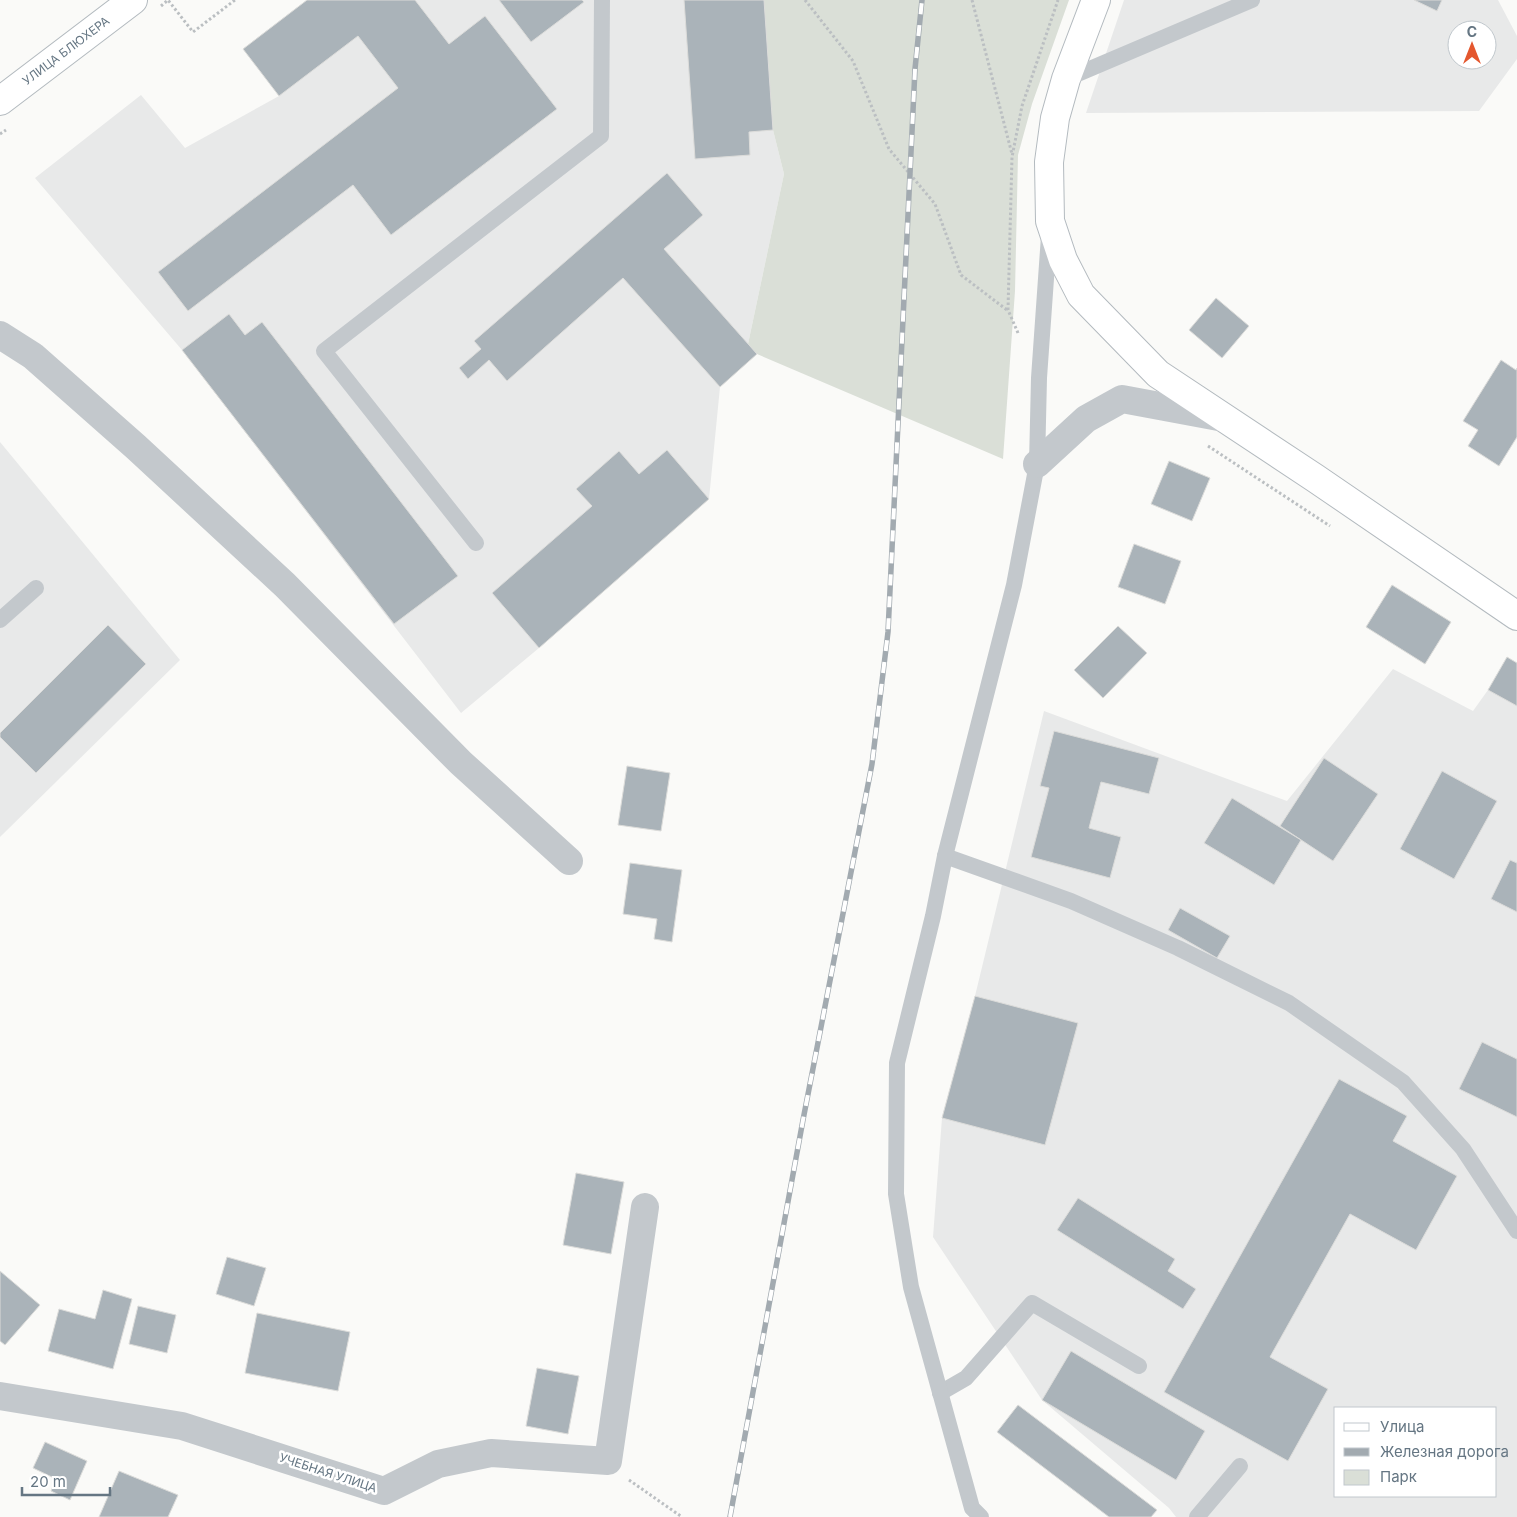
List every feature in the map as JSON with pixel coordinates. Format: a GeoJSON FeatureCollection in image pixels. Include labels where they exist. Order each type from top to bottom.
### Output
{"type":"FeatureCollection","features":[{"type":"Feature","properties":{"kind":"main road","name":"УЛИЦА БЛЮХЕРА"},"geometry":{"type":"LineString","coordinates":[[0,101],[133,0]]}},
{"type":"Feature","properties":{"kind":"main road"},"geometry":{"type":"LineString","coordinates":[[1096,0],[1066,79],[1055,118],[1049,162],[1050,221],[1063,260],[1081,295],[1158,374],[1315,478],[1514,614]]}},
{"type":"Feature","properties":{"kind":"street"},"geometry":{"type":"LineString","coordinates":[[0,335],[33,356],[144,453],[285,585],[461,763],[569,861]]}},
{"type":"Feature","properties":{"kind":"street"},"geometry":{"type":"LineString","coordinates":[[1037,464],[1086,419],[1122,399],[1224,418]]}},
{"type":"Feature","properties":{"kind":"street"},"geometry":{"type":"LineString","coordinates":[[608,1462],[645,1207]]}},
{"type":"Feature","properties":{"kind":"street","name":"УЧЕБНАЯ УЛИЦА"},"geometry":{"type":"LineString","coordinates":[[0,1396],[182,1426],[384,1491],[438,1464],[491,1453],[608,1462]]}},
{"type":"Feature","properties":{"kind":"lane"},"geometry":{"type":"LineString","coordinates":[[476,543],[324,351],[601,136],[602,0]]}},
{"type":"Feature","properties":{"kind":"lane"},"geometry":{"type":"LineString","coordinates":[[1066,79],[1252,0]]}},
{"type":"Feature","properties":{"kind":"lane"},"geometry":{"type":"LineString","coordinates":[[975,1514],[912,1288],[896,1194],[897,1063],[933,916],[945,856],[1014,585],[1037,464],[1039,378],[1050,221]]}},
{"type":"Feature","properties":{"kind":"lane"},"geometry":{"type":"LineString","coordinates":[[0,620],[36,588]]}},
{"type":"Feature","properties":{"kind":"lane"},"geometry":{"type":"LineString","coordinates":[[945,856],[1071,901],[1178,948],[1289,1003],[1403,1082],[1463,1149],[1517,1231]]}},
{"type":"Feature","properties":{"kind":"lane"},"geometry":{"type":"LineString","coordinates":[[940,1393],[966,1378],[1032,1303],[1139,1366]]}},
{"type":"Feature","properties":{"kind":"lane"},"geometry":{"type":"LineString","coordinates":[[1197,1517],[1240,1466]]}},
{"type":"Feature","properties":{"kind":"path"},"geometry":{"type":"LineString","coordinates":[[161,6],[168,0],[193,32],[235,0]]}},
{"type":"Feature","properties":{"kind":"path"},"geometry":{"type":"LineString","coordinates":[[805,0],[853,61],[889,149],[935,204],[961,275],[1008,310]]}},
{"type":"Feature","properties":{"kind":"path"},"geometry":{"type":"LineString","coordinates":[[972,0],[1012,157]]}},
{"type":"Feature","properties":{"kind":"path"},"geometry":{"type":"LineString","coordinates":[[0,134],[8,128]]}},
{"type":"Feature","properties":{"kind":"path"},"geometry":{"type":"LineString","coordinates":[[608,1462],[630,1481],[682,1517]]}},
{"type":"Feature","properties":{"kind":"shaded area"},"geometry":{"type":"Polygon","coordinates":[[[307,0],[764,0],[773,130],[784,174],[748,344],[757,354],[720,387],[709,499],[539,648],[461,713],[182,350],[35,178],[141,95],[185,148],[279,96],[243,49],[307,0]]]}},
{"type":"Feature","properties":{"kind":"shaded area"},"geometry":{"type":"Polygon","coordinates":[[[1124,0],[1498,0],[1517,36],[1517,59],[1479,111],[1086,113],[1124,0]]]}},
{"type":"Feature","properties":{"kind":"shaded area"},"geometry":{"type":"Polygon","coordinates":[[[0,442],[180,660],[0,837],[0,442]]]}},
{"type":"Feature","properties":{"kind":"shaded area"},"geometry":{"type":"Polygon","coordinates":[[[1507,657],[1517,663],[1517,1517],[1176,1517],[1169,1508],[1042,1400],[933,1237],[942,1118],[975,996],[1044,711],[1287,801],[1393,669],[1473,711],[1488,690],[1507,657]]]}},
{"type":"Feature","properties":{"kind":"green space"},"geometry":{"type":"Polygon","coordinates":[[[764,0],[1069,0],[1032,104],[1018,155],[1015,291],[1003,459],[757,354],[748,344],[784,174],[773,130],[764,0]]]}},
{"type":"Feature","properties":{"kind":"building"},"geometry":{"type":"Polygon","coordinates":[[[307,0],[415,0],[449,44],[485,16],[557,109],[391,235],[353,185],[188,311],[158,272],[398,88],[358,36],[279,96],[243,49],[307,0]]]}},
{"type":"Feature","properties":{"kind":"building"},"geometry":{"type":"Polygon","coordinates":[[[499,0],[582,0],[584,2],[531,42],[499,0]]]}},
{"type":"Feature","properties":{"kind":"building"},"geometry":{"type":"Polygon","coordinates":[[[684,0],[764,0],[773,130],[749,132],[750,155],[695,159],[684,0]]]}},
{"type":"Feature","properties":{"kind":"building"},"geometry":{"type":"Polygon","coordinates":[[[1414,0],[1442,0],[1437,11],[1414,0]]]}},
{"type":"Feature","properties":{"kind":"building"},"geometry":{"type":"Polygon","coordinates":[[[667,173],[703,215],[664,249],[757,354],[720,387],[623,278],[507,381],[489,360],[468,379],[459,368],[481,349],[474,341],[667,173]]]}},
{"type":"Feature","properties":{"kind":"building"},"geometry":{"type":"Polygon","coordinates":[[[1216,298],[1249,326],[1222,358],[1189,330],[1216,298]]]}},
{"type":"Feature","properties":{"kind":"building"},"geometry":{"type":"Polygon","coordinates":[[[229,314],[245,335],[262,322],[458,576],[394,624],[182,350],[229,314]]]}},
{"type":"Feature","properties":{"kind":"building"},"geometry":{"type":"Polygon","coordinates":[[[1501,360],[1516,370],[1517,368],[1517,437],[1499,466],[1468,446],[1478,430],[1463,421],[1501,360]]]}},
{"type":"Feature","properties":{"kind":"building"},"geometry":{"type":"Polygon","coordinates":[[[667,450],[709,499],[539,648],[492,593],[592,506],[576,489],[619,451],[639,474],[667,450]]]}},
{"type":"Feature","properties":{"kind":"building"},"geometry":{"type":"Polygon","coordinates":[[[1169,461],[1210,478],[1192,521],[1151,504],[1169,461]]]}},
{"type":"Feature","properties":{"kind":"building"},"geometry":{"type":"Polygon","coordinates":[[[1134,544],[1181,561],[1165,604],[1118,587],[1134,544]]]}},
{"type":"Feature","properties":{"kind":"building"},"geometry":{"type":"Polygon","coordinates":[[[1392,585],[1451,622],[1425,664],[1366,627],[1392,585]]]}},
{"type":"Feature","properties":{"kind":"building"},"geometry":{"type":"Polygon","coordinates":[[[108,625],[146,664],[36,773],[0,737],[0,733],[108,625]]]}},
{"type":"Feature","properties":{"kind":"building"},"geometry":{"type":"Polygon","coordinates":[[[1118,626],[1147,653],[1103,698],[1074,670],[1118,626]]]}},
{"type":"Feature","properties":{"kind":"building"},"geometry":{"type":"Polygon","coordinates":[[[1507,657],[1517,663],[1517,706],[1488,690],[1507,657]]]}},
{"type":"Feature","properties":{"kind":"building"},"geometry":{"type":"Polygon","coordinates":[[[1054,731],[1159,758],[1149,794],[1101,782],[1089,828],[1121,837],[1110,878],[1031,857],[1049,788],[1040,786],[1054,731]]]}},
{"type":"Feature","properties":{"kind":"building"},"geometry":{"type":"Polygon","coordinates":[[[1324,758],[1378,794],[1333,861],[1280,826],[1324,758]]]}},
{"type":"Feature","properties":{"kind":"building"},"geometry":{"type":"Polygon","coordinates":[[[627,766],[670,773],[661,831],[618,825],[627,766]]]}},
{"type":"Feature","properties":{"kind":"building"},"geometry":{"type":"Polygon","coordinates":[[[1442,771],[1497,801],[1454,879],[1400,849],[1442,771]]]}},
{"type":"Feature","properties":{"kind":"building"},"geometry":{"type":"Polygon","coordinates":[[[1232,798],[1301,840],[1274,885],[1204,843],[1232,798]]]}},
{"type":"Feature","properties":{"kind":"building"},"geometry":{"type":"Polygon","coordinates":[[[1510,860],[1517,863],[1517,912],[1491,899],[1510,860]]]}},
{"type":"Feature","properties":{"kind":"building"},"geometry":{"type":"Polygon","coordinates":[[[630,863],[682,870],[672,942],[654,939],[657,919],[623,914],[630,863]]]}},
{"type":"Feature","properties":{"kind":"building"},"geometry":{"type":"Polygon","coordinates":[[[1180,908],[1230,936],[1217,958],[1168,930],[1180,908]]]}},
{"type":"Feature","properties":{"kind":"building"},"geometry":{"type":"Polygon","coordinates":[[[975,996],[1078,1023],[1045,1145],[942,1118],[975,996]]]}},
{"type":"Feature","properties":{"kind":"building"},"geometry":{"type":"Polygon","coordinates":[[[1482,1042],[1517,1059],[1517,1117],[1459,1089],[1482,1042]]]}},
{"type":"Feature","properties":{"kind":"building"},"geometry":{"type":"Polygon","coordinates":[[[1339,1079],[1407,1116],[1393,1141],[1457,1176],[1416,1250],[1350,1214],[1270,1357],[1328,1389],[1288,1461],[1164,1392],[1339,1079]]]}},
{"type":"Feature","properties":{"kind":"building"},"geometry":{"type":"Polygon","coordinates":[[[576,1173],[624,1182],[611,1254],[563,1245],[576,1173]]]}},
{"type":"Feature","properties":{"kind":"building"},"geometry":{"type":"Polygon","coordinates":[[[1078,1198],[1175,1259],[1168,1271],[1196,1289],[1183,1309],[1057,1230],[1078,1198]]]}},
{"type":"Feature","properties":{"kind":"building"},"geometry":{"type":"Polygon","coordinates":[[[227,1257],[266,1268],[254,1306],[216,1294],[227,1257]]]}},
{"type":"Feature","properties":{"kind":"building"},"geometry":{"type":"Polygon","coordinates":[[[0,1271],[40,1305],[5,1345],[0,1341],[0,1271]]]}},
{"type":"Feature","properties":{"kind":"building"},"geometry":{"type":"Polygon","coordinates":[[[103,1290],[132,1299],[113,1369],[48,1351],[59,1309],[95,1319],[103,1290]]]}},
{"type":"Feature","properties":{"kind":"building"},"geometry":{"type":"Polygon","coordinates":[[[138,1306],[176,1315],[167,1353],[129,1344],[138,1306]]]}},
{"type":"Feature","properties":{"kind":"building"},"geometry":{"type":"Polygon","coordinates":[[[257,1313],[350,1332],[338,1391],[245,1373],[257,1313]]]}},
{"type":"Feature","properties":{"kind":"building"},"geometry":{"type":"Polygon","coordinates":[[[1071,1351],[1205,1431],[1176,1480],[1042,1400],[1071,1351]]]}},
{"type":"Feature","properties":{"kind":"building"},"geometry":{"type":"Polygon","coordinates":[[[537,1368],[579,1376],[568,1434],[526,1426],[537,1368]]]}},
{"type":"Feature","properties":{"kind":"building"},"geometry":{"type":"Polygon","coordinates":[[[1018,1405],[1157,1510],[1151,1517],[1109,1517],[997,1432],[1018,1405]]]}},
{"type":"Feature","properties":{"kind":"building"},"geometry":{"type":"Polygon","coordinates":[[[45,1442],[87,1461],[70,1500],[51,1491],[56,1479],[33,1468],[45,1442]]]}},
{"type":"Feature","properties":{"kind":"building"},"geometry":{"type":"Polygon","coordinates":[[[119,1471],[178,1495],[168,1517],[99,1517],[119,1471]]]}},
{"type":"Feature","properties":{"kind":"railway"},"geometry":{"type":"LineString","coordinates":[[730,1517],[803,1120],[872,764],[888,632],[915,69],[922,0]]}}]}
